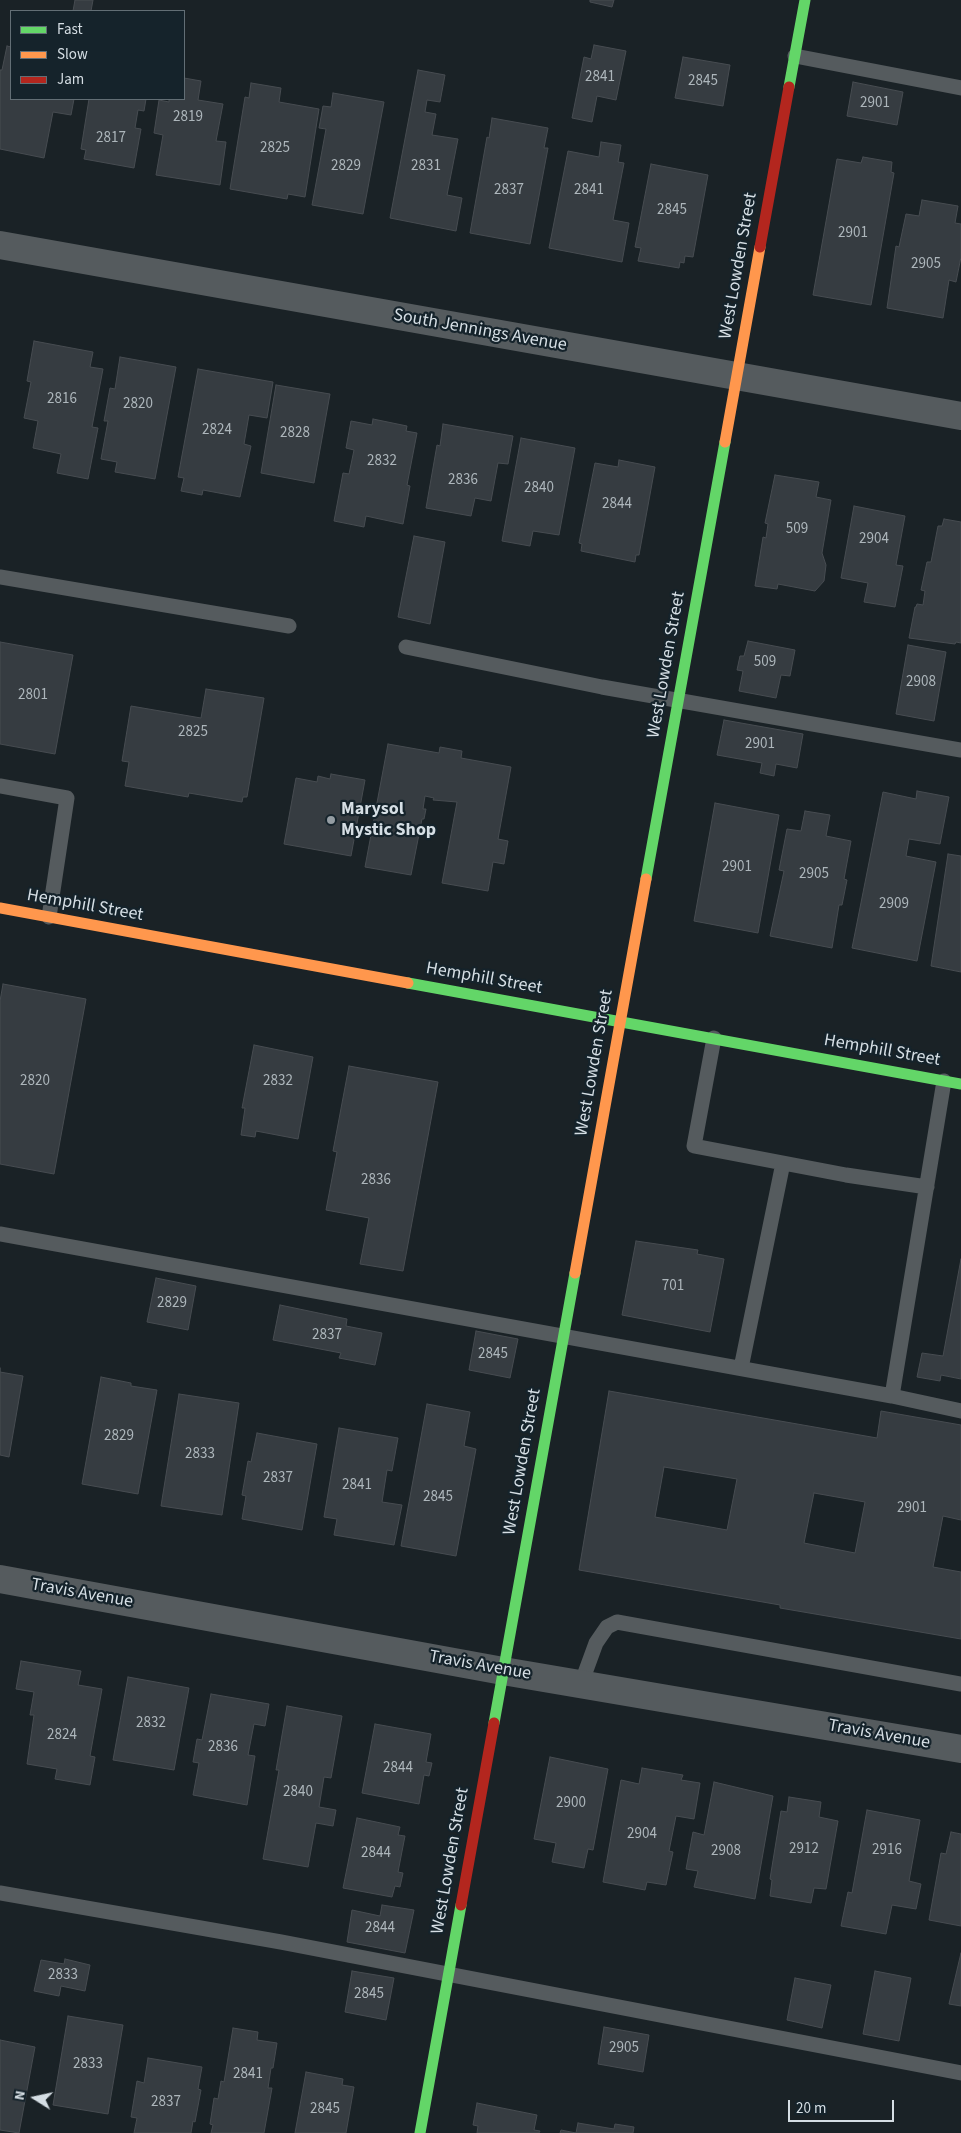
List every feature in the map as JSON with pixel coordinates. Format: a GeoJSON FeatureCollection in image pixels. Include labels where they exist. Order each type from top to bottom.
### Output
{"type":"FeatureCollection","features":[{"type":"Feature","properties":{"kind":"street","name":"West Lowden Street"},"geometry":{"type":"LineString","coordinates":[[420,2133],[805,0]]}},
{"type":"Feature","properties":{"kind":"street","name":"South Jennings Avenue"},"geometry":{"type":"LineString","coordinates":[[0,245],[961,416]]}},
{"type":"Feature","properties":{"kind":"street","name":"Hemphill Street"},"geometry":{"type":"LineString","coordinates":[[0,908],[961,1084]]}},
{"type":"Feature","properties":{"kind":"street","name":"Travis Avenue"},"geometry":{"type":"LineString","coordinates":[[0,1579],[581,1684],[961,1749]]}},
{"type":"Feature","properties":{"kind":"lane"},"geometry":{"type":"LineString","coordinates":[[794,56],[961,88]]}},
{"type":"Feature","properties":{"kind":"lane"},"geometry":{"type":"LineString","coordinates":[[0,577],[289,626]]}},
{"type":"Feature","properties":{"kind":"lane"},"geometry":{"type":"LineString","coordinates":[[406,647],[678,700],[961,750]]}},
{"type":"Feature","properties":{"kind":"lane"},"geometry":{"type":"LineString","coordinates":[[0,786],[67,798],[49,917]]}},
{"type":"Feature","properties":{"kind":"lane"},"geometry":{"type":"LineString","coordinates":[[714,1038],[694,1146],[846,1176],[927,1187]]}},
{"type":"Feature","properties":{"kind":"lane"},"geometry":{"type":"LineString","coordinates":[[892,1396],[944,1081]]}},
{"type":"Feature","properties":{"kind":"lane"},"geometry":{"type":"LineString","coordinates":[[741,1368],[784,1163]]}},
{"type":"Feature","properties":{"kind":"lane"},"geometry":{"type":"LineString","coordinates":[[0,1234],[741,1368],[961,1410]]}},
{"type":"Feature","properties":{"kind":"lane"},"geometry":{"type":"LineString","coordinates":[[581,1684],[596,1643],[607,1627],[617,1622],[961,1684]]}},
{"type":"Feature","properties":{"kind":"lane"},"geometry":{"type":"LineString","coordinates":[[0,1893],[281,1942],[961,2073]]}},
{"type":"Feature","properties":{"kind":"building"},"geometry":{"type":"Polygon","coordinates":[[[75,0],[93,0],[91,10],[73,10],[75,0]]]}},
{"type":"Feature","properties":{"kind":"building"},"geometry":{"type":"Polygon","coordinates":[[[590,0],[614,0],[612,7],[590,2],[590,0]]]}},
{"type":"Feature","properties":{"kind":"building"},"geometry":{"type":"Polygon","coordinates":[[[594,45],[626,51],[616,100],[597,96],[592,122],[572,118],[584,57],[591,59],[594,45]]]}},
{"type":"Feature","properties":{"kind":"building"},"geometry":{"type":"Polygon","coordinates":[[[7,46],[10,47],[10,100],[74,100],[71,115],[53,112],[44,158],[0,149],[0,70],[2,70],[7,46]]]}},
{"type":"Feature","properties":{"kind":"building"},"geometry":{"type":"Polygon","coordinates":[[[683,57],[730,65],[723,106],[675,98],[683,57]]]}},
{"type":"Feature","properties":{"kind":"building"},"geometry":{"type":"Polygon","coordinates":[[[418,70],[445,75],[440,102],[427,100],[425,112],[436,114],[432,135],[458,139],[447,195],[462,198],[456,231],[390,218],[418,70]]]}},
{"type":"Feature","properties":{"kind":"building"},"geometry":{"type":"Polygon","coordinates":[[[185,78],[201,81],[198,100],[223,104],[216,141],[226,142],[220,185],[156,175],[163,135],[154,133],[159,100],[169,102],[169,100],[185,100],[185,78]]]}},
{"type":"Feature","properties":{"kind":"building"},"geometry":{"type":"Polygon","coordinates":[[[853,82],[903,92],[897,125],[847,116],[853,82]]]}},
{"type":"Feature","properties":{"kind":"building"},"geometry":{"type":"Polygon","coordinates":[[[251,83],[281,88],[279,102],[319,109],[305,197],[288,194],[287,199],[230,189],[245,97],[249,98],[251,83]]]}},
{"type":"Feature","properties":{"kind":"building"},"geometry":{"type":"Polygon","coordinates":[[[333,93],[384,102],[363,214],[312,205],[326,129],[319,128],[323,106],[331,107],[333,93]]]}},
{"type":"Feature","properties":{"kind":"building"},"geometry":{"type":"Polygon","coordinates":[[[89,100],[146,100],[144,111],[138,110],[135,128],[141,129],[134,168],[84,159],[86,150],[81,149],[89,100]]]}},
{"type":"Feature","properties":{"kind":"building"},"geometry":{"type":"Polygon","coordinates":[[[492,118],[548,128],[544,148],[548,148],[530,244],[470,233],[492,118]]]}},
{"type":"Feature","properties":{"kind":"building"},"geometry":{"type":"Polygon","coordinates":[[[601,142],[621,145],[618,162],[624,163],[613,220],[629,223],[622,262],[549,248],[568,151],[599,157],[601,142]]]}},
{"type":"Feature","properties":{"kind":"building"},"geometry":{"type":"Polygon","coordinates":[[[863,157],[892,162],[891,172],[894,173],[871,305],[813,295],[837,159],[861,163],[863,157]]]}},
{"type":"Feature","properties":{"kind":"building"},"geometry":{"type":"Polygon","coordinates":[[[651,164],[708,175],[693,257],[685,256],[684,263],[680,262],[679,268],[638,261],[641,248],[635,247],[651,164]]]}},
{"type":"Feature","properties":{"kind":"building"},"geometry":{"type":"Polygon","coordinates":[[[922,200],[958,206],[955,223],[961,224],[961,257],[956,282],[949,280],[943,318],[887,308],[896,246],[899,247],[906,214],[919,216],[922,200]]]}},
{"type":"Feature","properties":{"kind":"building"},"geometry":{"type":"Polygon","coordinates":[[[34,341],[93,352],[90,367],[103,369],[92,427],[98,428],[88,479],[57,473],[61,454],[33,448],[38,421],[24,418],[31,382],[27,381],[34,341]]]}},
{"type":"Feature","properties":{"kind":"building"},"geometry":{"type":"Polygon","coordinates":[[[120,357],[176,367],[155,479],[115,472],[117,462],[101,459],[108,421],[104,421],[110,388],[115,389],[120,357]]]}},
{"type":"Feature","properties":{"kind":"building"},"geometry":{"type":"Polygon","coordinates":[[[198,369],[273,382],[267,418],[249,415],[244,444],[251,446],[240,497],[203,490],[202,495],[181,491],[184,478],[178,477],[198,369]]]}},
{"type":"Feature","properties":{"kind":"building"},"geometry":{"type":"Polygon","coordinates":[[[276,385],[330,394],[314,483],[261,473],[276,385]]]}},
{"type":"Feature","properties":{"kind":"building"},"geometry":{"type":"Polygon","coordinates":[[[373,419],[407,426],[406,431],[417,433],[407,485],[410,486],[403,524],[366,516],[364,527],[334,521],[343,473],[349,474],[354,450],[346,448],[351,421],[372,425],[373,419]]]}},
{"type":"Feature","properties":{"kind":"building"},"geometry":{"type":"Polygon","coordinates":[[[443,424],[513,436],[508,464],[498,463],[491,501],[475,498],[471,516],[426,508],[437,445],[440,446],[443,424]]]}},
{"type":"Feature","properties":{"kind":"building"},"geometry":{"type":"Polygon","coordinates":[[[521,438],[575,448],[559,535],[533,531],[530,546],[502,541],[521,438]]]}},
{"type":"Feature","properties":{"kind":"building"},"geometry":{"type":"Polygon","coordinates":[[[619,460],[655,467],[639,555],[636,555],[635,562],[581,551],[582,544],[579,543],[595,463],[618,467],[619,460]]]}},
{"type":"Feature","properties":{"kind":"building"},"geometry":{"type":"Polygon","coordinates":[[[775,475],[819,482],[816,497],[831,500],[822,553],[826,565],[824,581],[815,591],[778,584],[777,589],[755,586],[763,537],[766,538],[768,524],[765,523],[775,475]]]}},
{"type":"Feature","properties":{"kind":"building"},"geometry":{"type":"Polygon","coordinates":[[[854,506],[905,516],[896,565],[903,566],[895,607],[864,602],[868,583],[841,578],[854,506]]]}},
{"type":"Feature","properties":{"kind":"building"},"geometry":{"type":"Polygon","coordinates":[[[944,519],[961,522],[961,643],[956,642],[955,644],[909,638],[915,607],[917,604],[923,605],[925,591],[921,590],[927,562],[931,562],[938,526],[942,526],[944,519]]]}},
{"type":"Feature","properties":{"kind":"building"},"geometry":{"type":"Polygon","coordinates":[[[414,536],[445,542],[430,624],[398,617],[414,536]]]}},
{"type":"Feature","properties":{"kind":"building"},"geometry":{"type":"Polygon","coordinates":[[[748,641],[795,650],[790,676],[781,675],[776,698],[739,691],[743,671],[737,670],[740,656],[744,656],[748,641]]]}},
{"type":"Feature","properties":{"kind":"building"},"geometry":{"type":"Polygon","coordinates":[[[0,642],[73,655],[55,754],[0,744],[0,642]]]}},
{"type":"Feature","properties":{"kind":"building"},"geometry":{"type":"Polygon","coordinates":[[[908,645],[946,652],[934,721],[896,714],[908,645]]]}},
{"type":"Feature","properties":{"kind":"building"},"geometry":{"type":"Polygon","coordinates":[[[206,689],[264,698],[247,797],[243,797],[242,802],[189,793],[188,797],[125,786],[129,762],[122,761],[131,706],[201,718],[206,689]]]}},
{"type":"Feature","properties":{"kind":"building"},"geometry":{"type":"Polygon","coordinates":[[[724,720],[803,734],[797,768],[776,764],[774,776],[760,773],[762,763],[717,755],[724,720]]]}},
{"type":"Feature","properties":{"kind":"building"},"geometry":{"type":"Polygon","coordinates":[[[388,744],[439,753],[440,747],[462,751],[461,758],[511,767],[498,839],[508,841],[504,864],[493,862],[488,891],[442,883],[457,802],[433,800],[434,798],[425,796],[423,809],[426,809],[424,819],[422,819],[411,875],[365,867],[388,744]]]}},
{"type":"Feature","properties":{"kind":"building"},"geometry":{"type":"Polygon","coordinates":[[[331,774],[365,780],[351,856],[284,844],[296,778],[317,782],[318,776],[330,779],[331,774]]]}},
{"type":"Feature","properties":{"kind":"building"},"geometry":{"type":"Polygon","coordinates":[[[917,791],[949,797],[940,844],[909,839],[906,856],[936,862],[917,961],[852,948],[883,792],[916,799],[917,791]]]}},
{"type":"Feature","properties":{"kind":"building"},"geometry":{"type":"Polygon","coordinates":[[[715,803],[779,815],[758,933],[694,921],[715,803]]]}},
{"type":"Feature","properties":{"kind":"building"},"geometry":{"type":"Polygon","coordinates":[[[805,811],[830,815],[826,836],[851,841],[844,879],[847,880],[842,905],[839,905],[832,948],[770,936],[784,871],[779,870],[787,829],[801,831],[805,811]]]}},
{"type":"Feature","properties":{"kind":"building"},"geometry":{"type":"Polygon","coordinates":[[[948,854],[961,856],[961,972],[931,966],[948,854]]]}},
{"type":"Feature","properties":{"kind":"building"},"geometry":{"type":"Polygon","coordinates":[[[3,984],[86,999],[54,1174],[0,1164],[0,1001],[3,984]]]}},
{"type":"Feature","properties":{"kind":"building"},"geometry":{"type":"Polygon","coordinates":[[[254,1045],[313,1057],[298,1139],[256,1131],[255,1137],[241,1135],[245,1108],[242,1108],[254,1045]]]}},
{"type":"Feature","properties":{"kind":"building"},"geometry":{"type":"Polygon","coordinates":[[[349,1066],[438,1082],[403,1271],[360,1264],[369,1218],[326,1210],[337,1152],[333,1151],[349,1066]]]}},
{"type":"Feature","properties":{"kind":"building"},"geometry":{"type":"Polygon","coordinates":[[[636,1241],[698,1250],[697,1254],[724,1259],[710,1332],[622,1315],[636,1241]]]}},
{"type":"Feature","properties":{"kind":"building"},"geometry":{"type":"Polygon","coordinates":[[[961,1259],[961,1379],[941,1375],[940,1381],[917,1377],[922,1353],[943,1356],[961,1259]]]}},
{"type":"Feature","properties":{"kind":"building"},"geometry":{"type":"Polygon","coordinates":[[[156,1278],[196,1286],[188,1330],[147,1322],[156,1278]]]}},
{"type":"Feature","properties":{"kind":"building"},"geometry":{"type":"Polygon","coordinates":[[[280,1305],[347,1319],[346,1326],[382,1333],[375,1365],[339,1358],[341,1353],[273,1340],[280,1305]]]}},
{"type":"Feature","properties":{"kind":"building"},"geometry":{"type":"Polygon","coordinates":[[[476,1331],[518,1339],[510,1378],[469,1370],[476,1331]]]}},
{"type":"Feature","properties":{"kind":"building"},"geometry":{"type":"Polygon","coordinates":[[[0,1372],[23,1376],[9,1457],[0,1455],[0,1372]]]}},
{"type":"Feature","properties":{"kind":"building"},"geometry":{"type":"Polygon","coordinates":[[[101,1377],[131,1383],[131,1386],[157,1390],[138,1494],[82,1484],[101,1377]]]}},
{"type":"Feature","properties":{"kind":"building"},"geometry":{"type":"Polygon","coordinates":[[[609,1391],[877,1438],[881,1411],[961,1425],[961,1520],[943,1516],[933,1567],[961,1572],[961,1639],[780,1608],[780,1605],[579,1570],[609,1391]],[[664,1467],[655,1517],[727,1530],[737,1479],[664,1467]],[[814,1493],[804,1543],[855,1553],[865,1502],[814,1493]]]}},
{"type":"Feature","properties":{"kind":"building"},"geometry":{"type":"Polygon","coordinates":[[[179,1394],[239,1403],[222,1515],[161,1506],[179,1394]]]}},
{"type":"Feature","properties":{"kind":"building"},"geometry":{"type":"Polygon","coordinates":[[[427,1404],[470,1412],[464,1446],[476,1449],[456,1556],[401,1546],[427,1404]]]}},
{"type":"Feature","properties":{"kind":"building"},"geometry":{"type":"Polygon","coordinates":[[[339,1428],[398,1438],[392,1471],[387,1470],[382,1502],[402,1505],[394,1545],[334,1535],[337,1519],[324,1517],[339,1428]]]}},
{"type":"Feature","properties":{"kind":"building"},"geometry":{"type":"Polygon","coordinates":[[[257,1433],[317,1444],[302,1530],[242,1519],[246,1496],[242,1495],[248,1461],[251,1462],[257,1433]]]}},
{"type":"Feature","properties":{"kind":"building"},"geometry":{"type":"Polygon","coordinates":[[[21,1661],[81,1671],[78,1685],[102,1689],[90,1756],[95,1757],[90,1785],[55,1779],[57,1769],[27,1764],[34,1715],[30,1715],[34,1692],[16,1689],[21,1661]]]}},
{"type":"Feature","properties":{"kind":"building"},"geometry":{"type":"Polygon","coordinates":[[[128,1677],[189,1688],[174,1770],[113,1760],[128,1677]]]}},
{"type":"Feature","properties":{"kind":"building"},"geometry":{"type":"Polygon","coordinates":[[[211,1694],[269,1704],[265,1726],[254,1724],[248,1755],[255,1756],[247,1805],[193,1795],[199,1763],[193,1762],[197,1739],[202,1740],[211,1694]]]}},
{"type":"Feature","properties":{"kind":"building"},"geometry":{"type":"Polygon","coordinates":[[[287,1706],[342,1716],[331,1778],[324,1777],[319,1807],[336,1810],[333,1826],[316,1823],[308,1867],[263,1859],[279,1770],[276,1770],[287,1706]]]}},
{"type":"Feature","properties":{"kind":"building"},"geometry":{"type":"Polygon","coordinates":[[[375,1724],[431,1734],[426,1762],[432,1763],[429,1776],[424,1775],[419,1804],[362,1793],[375,1724]]]}},
{"type":"Feature","properties":{"kind":"building"},"geometry":{"type":"Polygon","coordinates":[[[550,1757],[608,1769],[593,1850],[588,1849],[584,1868],[552,1862],[556,1843],[534,1839],[550,1757]]]}},
{"type":"Feature","properties":{"kind":"building"},"geometry":{"type":"Polygon","coordinates":[[[642,1768],[683,1775],[681,1780],[700,1783],[694,1819],[676,1816],[669,1851],[673,1852],[666,1885],[647,1882],[645,1890],[603,1882],[621,1780],[639,1784],[642,1768]]]}},
{"type":"Feature","properties":{"kind":"building"},"geometry":{"type":"Polygon","coordinates":[[[714,1782],[773,1796],[755,1899],[694,1887],[698,1871],[686,1869],[693,1832],[704,1835],[714,1782]]]}},
{"type":"Feature","properties":{"kind":"building"},"geometry":{"type":"Polygon","coordinates":[[[789,1797],[821,1802],[819,1817],[838,1821],[826,1889],[814,1888],[811,1903],[770,1896],[772,1880],[770,1879],[781,1811],[787,1812],[789,1797]]]}},
{"type":"Feature","properties":{"kind":"building"},"geometry":{"type":"Polygon","coordinates":[[[867,1810],[920,1820],[909,1881],[921,1884],[916,1909],[892,1905],[886,1934],[841,1926],[848,1892],[852,1893],[867,1810]]]}},
{"type":"Feature","properties":{"kind":"building"},"geometry":{"type":"Polygon","coordinates":[[[357,1818],[400,1827],[398,1835],[405,1836],[398,1872],[403,1873],[400,1887],[395,1886],[392,1897],[343,1888],[357,1818]]]}},
{"type":"Feature","properties":{"kind":"building"},"geometry":{"type":"Polygon","coordinates":[[[951,1832],[961,1834],[961,1926],[929,1920],[941,1853],[946,1854],[951,1832]]]}},
{"type":"Feature","properties":{"kind":"building"},"geometry":{"type":"Polygon","coordinates":[[[382,1905],[414,1910],[405,1953],[347,1942],[352,1910],[380,1916],[382,1905]]]}},
{"type":"Feature","properties":{"kind":"building"},"geometry":{"type":"Polygon","coordinates":[[[961,1953],[961,2006],[949,2004],[961,1953]]]}},
{"type":"Feature","properties":{"kind":"building"},"geometry":{"type":"Polygon","coordinates":[[[65,1959],[90,1965],[85,1991],[61,1986],[59,1996],[34,1991],[41,1960],[64,1964],[65,1959]]]}},
{"type":"Feature","properties":{"kind":"building"},"geometry":{"type":"Polygon","coordinates":[[[352,1971],[394,1978],[386,2020],[345,2012],[352,1971]]]}},
{"type":"Feature","properties":{"kind":"building"},"geometry":{"type":"Polygon","coordinates":[[[875,1971],[911,1978],[899,2041],[863,2034],[875,1971]]]}},
{"type":"Feature","properties":{"kind":"building"},"geometry":{"type":"Polygon","coordinates":[[[795,1978],[831,1985],[822,2028],[787,2020],[795,1978]]]}},
{"type":"Feature","properties":{"kind":"building"},"geometry":{"type":"Polygon","coordinates":[[[68,2016],[123,2025],[108,2114],[53,2105],[68,2016]]]}},
{"type":"Feature","properties":{"kind":"building"},"geometry":{"type":"Polygon","coordinates":[[[604,2027],[649,2035],[643,2072],[598,2064],[604,2027]]]}},
{"type":"Feature","properties":{"kind":"building"},"geometry":{"type":"Polygon","coordinates":[[[233,2028],[258,2032],[257,2040],[277,2043],[268,2088],[272,2088],[264,2133],[211,2133],[213,2125],[210,2124],[214,2098],[218,2099],[221,2081],[224,2082],[233,2028]]]}},
{"type":"Feature","properties":{"kind":"building"},"geometry":{"type":"Polygon","coordinates":[[[0,2040],[35,2047],[19,2133],[0,2130],[0,2040]]]}},
{"type":"Feature","properties":{"kind":"building"},"geometry":{"type":"Polygon","coordinates":[[[148,2058],[202,2067],[198,2089],[201,2090],[191,2133],[134,2133],[137,2118],[131,2117],[137,2081],[144,2083],[148,2058]]]}},
{"type":"Feature","properties":{"kind":"building"},"geometry":{"type":"Polygon","coordinates":[[[306,2072],[343,2079],[342,2085],[354,2087],[346,2133],[295,2133],[306,2072]]]}},
{"type":"Feature","properties":{"kind":"building"},"geometry":{"type":"Polygon","coordinates":[[[477,2103],[537,2115],[534,2130],[540,2131],[539,2133],[477,2133],[478,2126],[473,2125],[477,2103]]]}},
{"type":"Feature","properties":{"kind":"building"},"geometry":{"type":"Polygon","coordinates":[[[578,2123],[614,2129],[615,2124],[634,2127],[633,2133],[576,2133],[578,2123]]]}},
{"type":"Feature","properties":{"kind":"building"},"geometry":{"type":"Polygon","coordinates":[[[561,2130],[576,2133],[560,2133],[561,2130]]]}},
{"type":"Feature","properties":{"kind":"traffic: fast"},"geometry":{"type":"LineString","coordinates":[[789,87],[805,0]]}},
{"type":"Feature","properties":{"kind":"traffic: fast"},"geometry":{"type":"LineString","coordinates":[[646,879],[725,442]]}},
{"type":"Feature","properties":{"kind":"traffic: fast"},"geometry":{"type":"LineString","coordinates":[[408,983],[961,1084]]}},
{"type":"Feature","properties":{"kind":"traffic: fast"},"geometry":{"type":"LineString","coordinates":[[494,1723],[575,1273]]}},
{"type":"Feature","properties":{"kind":"traffic: fast"},"geometry":{"type":"LineString","coordinates":[[420,2133],[461,1905]]}},
{"type":"Feature","properties":{"kind":"traffic: slow"},"geometry":{"type":"LineString","coordinates":[[725,442],[760,247]]}},
{"type":"Feature","properties":{"kind":"traffic: slow"},"geometry":{"type":"LineString","coordinates":[[575,1273],[646,879]]}},
{"type":"Feature","properties":{"kind":"traffic: slow"},"geometry":{"type":"LineString","coordinates":[[0,908],[408,983]]}},
{"type":"Feature","properties":{"kind":"traffic: jam"},"geometry":{"type":"LineString","coordinates":[[760,247],[789,87]]}},
{"type":"Feature","properties":{"kind":"traffic: jam"},"geometry":{"type":"LineString","coordinates":[[461,1905],[494,1723]]}},
{"type":"Feature","properties":{"kind":"place","name":"Marysol Mystic Shop"},"geometry":{"type":"Point","coordinates":[331,820]}}]}
